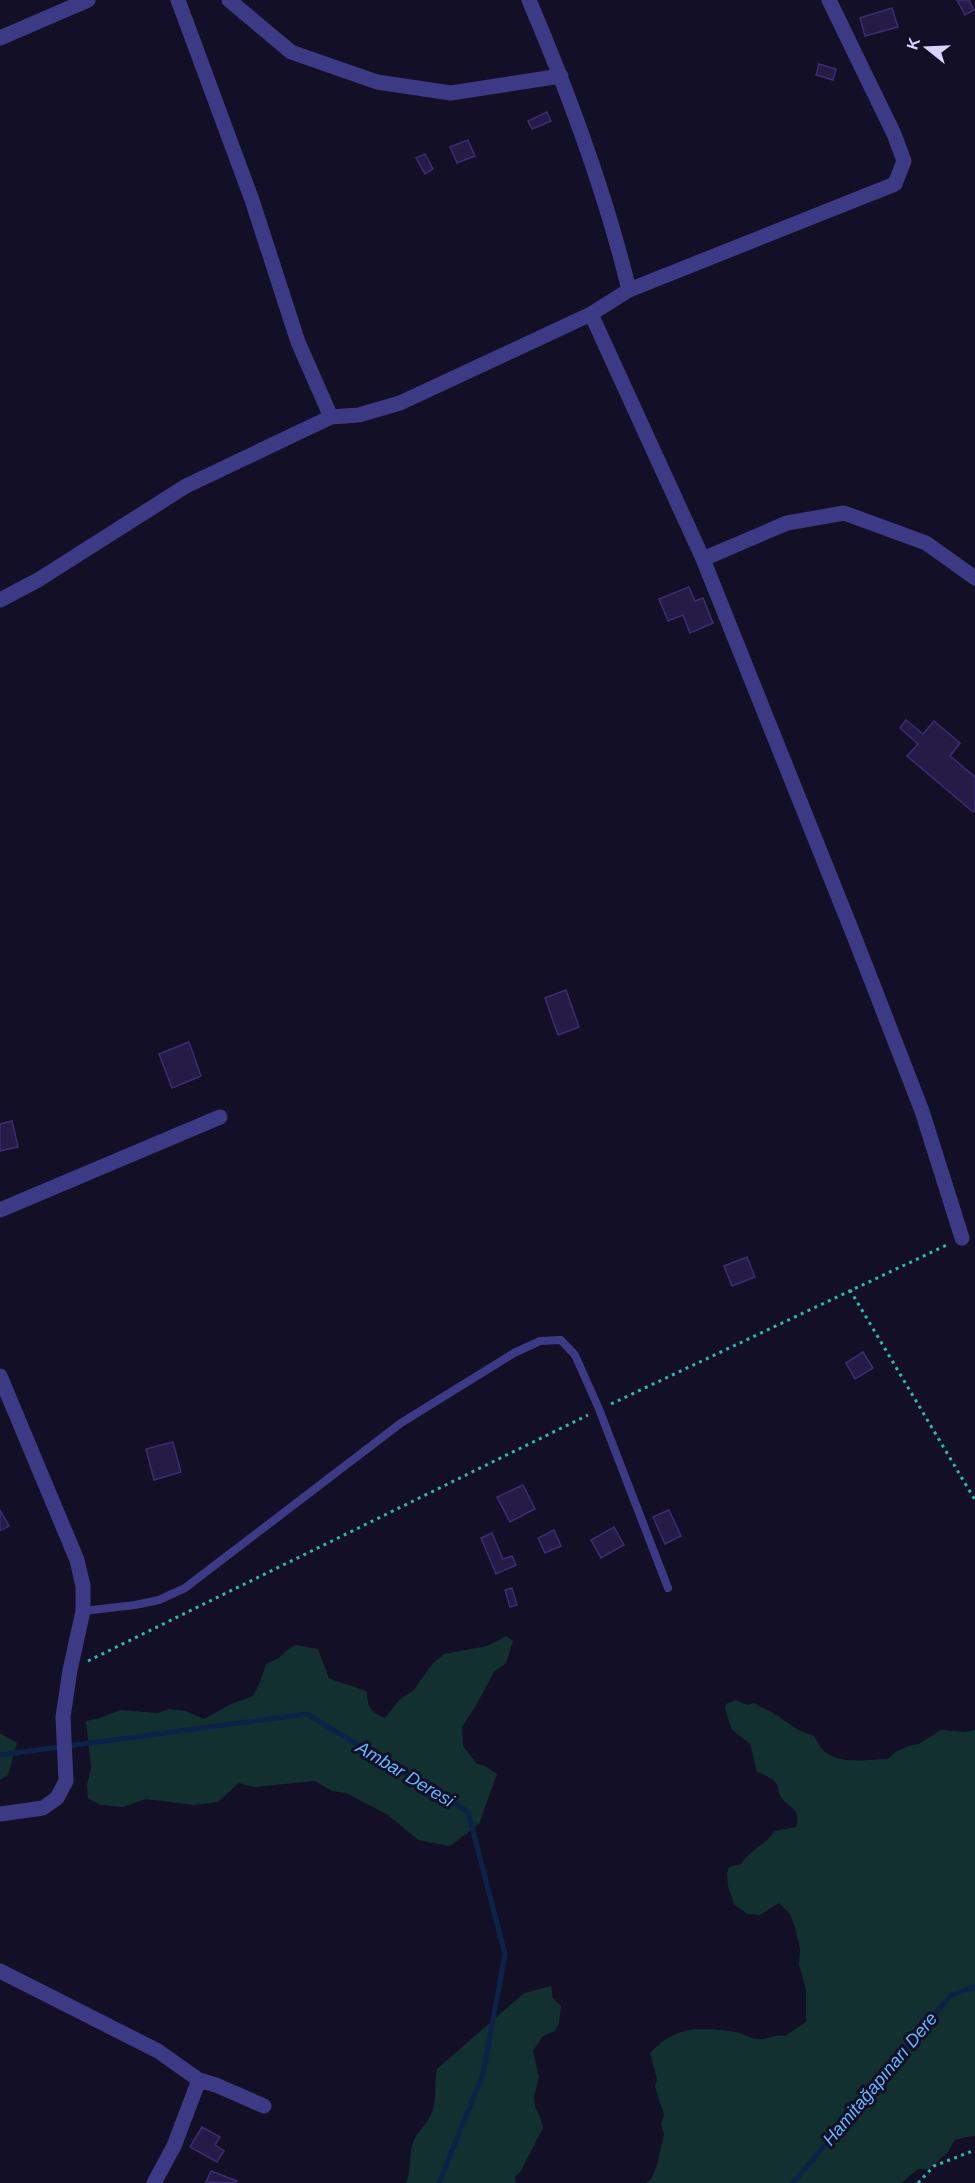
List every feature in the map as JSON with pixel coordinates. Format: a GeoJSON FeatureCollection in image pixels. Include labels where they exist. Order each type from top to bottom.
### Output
{"type":"FeatureCollection","features":[{"type":"Feature","properties":{"kind":"street"},"geometry":{"type":"LineString","coordinates":[[0,38],[88,0]]}},
{"type":"Feature","properties":{"kind":"street"},"geometry":{"type":"LineString","coordinates":[[178,0],[252,200],[298,342],[331,417]]}},
{"type":"Feature","properties":{"kind":"street"},"geometry":{"type":"LineString","coordinates":[[229,0],[291,52],[377,82],[451,93],[561,76]]}},
{"type":"Feature","properties":{"kind":"street"},"geometry":{"type":"LineString","coordinates":[[529,0],[561,76],[615,230],[629,290]]}},
{"type":"Feature","properties":{"kind":"street"},"geometry":{"type":"LineString","coordinates":[[0,600],[38,580],[186,486],[331,417],[359,415],[400,403],[591,314],[629,290],[895,184],[904,161],[894,134],[829,0]]}},
{"type":"Feature","properties":{"kind":"street"},"geometry":{"type":"LineString","coordinates":[[591,314],[703,559],[922,1111],[962,1238]]}},
{"type":"Feature","properties":{"kind":"street"},"geometry":{"type":"LineString","coordinates":[[703,559],[787,524],[844,513],[926,543],[975,578]]}},
{"type":"Feature","properties":{"kind":"street"},"geometry":{"type":"LineString","coordinates":[[0,1210],[220,1117]]}},
{"type":"Feature","properties":{"kind":"street"},"geometry":{"type":"LineString","coordinates":[[0,1376],[76,1560],[83,1586],[83,1611],[70,1670],[63,1717],[66,1781],[57,1798],[43,1808],[0,1814]]}},
{"type":"Feature","properties":{"kind":"street"},"geometry":{"type":"LineString","coordinates":[[0,1971],[158,2051],[199,2080],[264,2106]]}},
{"type":"Feature","properties":{"kind":"street"},"geometry":{"type":"LineString","coordinates":[[154,2183],[174,2146],[199,2080]]}},
{"type":"Feature","properties":{"kind":"lane"},"geometry":{"type":"LineString","coordinates":[[83,1611],[143,1604],[159,1600],[185,1588],[401,1424],[514,1353],[540,1341],[561,1340],[575,1355],[599,1409],[668,1588]]}},
{"type":"Feature","properties":{"kind":"path"},"geometry":{"type":"LineString","coordinates":[[70,1670],[599,1409],[962,1238]]}},
{"type":"Feature","properties":{"kind":"path"},"geometry":{"type":"LineString","coordinates":[[850,1290],[975,1500]]}},
{"type":"Feature","properties":{"kind":"path"},"geometry":{"type":"LineString","coordinates":[[918,2183],[934,2166],[975,2150]]}},
{"type":"Feature","properties":{"kind":"green space"},"geometry":{"type":"Polygon","coordinates":[[[506,1636],[513,1641],[506,1663],[494,1672],[462,1727],[463,1746],[477,1764],[497,1774],[479,1824],[450,1846],[418,1840],[388,1815],[346,1793],[332,1791],[315,1781],[254,1787],[239,1783],[218,1802],[194,1805],[146,1799],[123,1807],[101,1805],[88,1799],[87,1785],[91,1768],[86,1721],[120,1710],[158,1713],[169,1709],[185,1711],[204,1719],[229,1705],[253,1696],[266,1664],[279,1658],[296,1645],[318,1649],[329,1678],[367,1692],[371,1708],[376,1714],[385,1718],[400,1699],[413,1691],[433,1663],[444,1654],[487,1646],[506,1636]]]}},
{"type":"Feature","properties":{"kind":"green space"},"geometry":{"type":"Polygon","coordinates":[[[736,1700],[747,1705],[754,1703],[798,1730],[814,1736],[821,1748],[828,1754],[844,1760],[888,1759],[897,1751],[919,1744],[941,1730],[965,1732],[975,1730],[975,2136],[955,2140],[948,2152],[929,2169],[918,2169],[901,2183],[646,2183],[652,2178],[657,2165],[664,2134],[661,2124],[664,2115],[655,2087],[657,2079],[650,2053],[669,2037],[689,2030],[722,2030],[761,2039],[785,2036],[806,2022],[806,1989],[799,1965],[800,1949],[790,1914],[779,1903],[760,1915],[747,1914],[734,1904],[728,1886],[729,1867],[741,1864],[775,1831],[796,1827],[797,1820],[795,1811],[779,1794],[778,1786],[768,1777],[757,1772],[750,1744],[732,1730],[725,1709],[726,1704],[736,1700]]]}},
{"type":"Feature","properties":{"kind":"green space"},"geometry":{"type":"Polygon","coordinates":[[[0,1733],[17,1743],[8,1775],[0,1780],[0,1733]]]}},
{"type":"Feature","properties":{"kind":"green space"},"geometry":{"type":"Polygon","coordinates":[[[551,1986],[553,1998],[561,2006],[559,2023],[555,2031],[543,2036],[533,2051],[539,2077],[534,2096],[535,2107],[543,2128],[521,2171],[515,2177],[516,2183],[406,2183],[412,2145],[434,2106],[437,2069],[524,1993],[551,1986]]]}},
{"type":"Feature","properties":{"kind":"building"},"geometry":{"type":"Polygon","coordinates":[[[957,0],[969,0],[974,10],[965,15],[957,0]]]}},
{"type":"Feature","properties":{"kind":"building"},"geometry":{"type":"Polygon","coordinates":[[[892,8],[898,27],[865,36],[860,18],[892,8]]]}},
{"type":"Feature","properties":{"kind":"building"},"geometry":{"type":"Polygon","coordinates":[[[819,64],[836,69],[833,80],[816,75],[819,64]]]}},
{"type":"Feature","properties":{"kind":"building"},"geometry":{"type":"Polygon","coordinates":[[[547,112],[551,121],[532,129],[528,121],[547,112]]]}},
{"type":"Feature","properties":{"kind":"building"},"geometry":{"type":"Polygon","coordinates":[[[468,140],[475,156],[457,163],[450,147],[468,140]]]}},
{"type":"Feature","properties":{"kind":"building"},"geometry":{"type":"Polygon","coordinates":[[[425,154],[433,169],[425,174],[416,158],[425,154]]]}},
{"type":"Feature","properties":{"kind":"building"},"geometry":{"type":"Polygon","coordinates":[[[689,587],[695,601],[703,598],[713,623],[690,633],[683,615],[668,621],[659,599],[689,587]]]}},
{"type":"Feature","properties":{"kind":"building"},"geometry":{"type":"Polygon","coordinates":[[[906,720],[923,734],[934,721],[960,743],[950,756],[975,777],[975,809],[973,812],[907,756],[918,744],[900,728],[906,720]]]}},
{"type":"Feature","properties":{"kind":"building"},"geometry":{"type":"Polygon","coordinates":[[[566,990],[579,1027],[558,1035],[545,998],[566,990]]]}},
{"type":"Feature","properties":{"kind":"building"},"geometry":{"type":"Polygon","coordinates":[[[189,1042],[201,1076],[172,1088],[159,1054],[189,1042]]]}},
{"type":"Feature","properties":{"kind":"building"},"geometry":{"type":"Polygon","coordinates":[[[12,1121],[18,1147],[0,1151],[0,1124],[12,1121]]]}},
{"type":"Feature","properties":{"kind":"building"},"geometry":{"type":"Polygon","coordinates":[[[747,1257],[755,1277],[732,1286],[724,1266],[747,1257]]]}},
{"type":"Feature","properties":{"kind":"building"},"geometry":{"type":"Polygon","coordinates":[[[863,1352],[873,1368],[855,1379],[846,1363],[863,1352]]]}},
{"type":"Feature","properties":{"kind":"building"},"geometry":{"type":"Polygon","coordinates":[[[173,1442],[181,1472],[154,1480],[146,1449],[173,1442]]]}},
{"type":"Feature","properties":{"kind":"building"},"geometry":{"type":"Polygon","coordinates":[[[523,1485],[535,1509],[510,1522],[497,1497],[523,1485]]]}},
{"type":"Feature","properties":{"kind":"building"},"geometry":{"type":"Polygon","coordinates":[[[0,1510],[9,1526],[0,1531],[0,1510]]]}},
{"type":"Feature","properties":{"kind":"building"},"geometry":{"type":"Polygon","coordinates":[[[669,1510],[681,1536],[665,1544],[653,1517],[669,1510]]]}},
{"type":"Feature","properties":{"kind":"building"},"geometry":{"type":"Polygon","coordinates":[[[614,1527],[624,1545],[601,1558],[591,1540],[614,1527]]]}},
{"type":"Feature","properties":{"kind":"building"},"geometry":{"type":"Polygon","coordinates":[[[554,1530],[561,1546],[545,1553],[538,1538],[554,1530]]]}},
{"type":"Feature","properties":{"kind":"building"},"geometry":{"type":"Polygon","coordinates":[[[492,1533],[503,1559],[512,1556],[516,1565],[496,1574],[481,1538],[492,1533]]]}},
{"type":"Feature","properties":{"kind":"building"},"geometry":{"type":"Polygon","coordinates":[[[512,1588],[517,1605],[510,1607],[505,1590],[512,1588]]]}},
{"type":"Feature","properties":{"kind":"building"},"geometry":{"type":"Polygon","coordinates":[[[202,2127],[220,2137],[215,2145],[224,2151],[217,2162],[190,2147],[202,2127]]]}},
{"type":"Feature","properties":{"kind":"building"},"geometry":{"type":"Polygon","coordinates":[[[211,2171],[237,2181],[236,2183],[206,2182],[211,2171]]]}},
{"type":"Feature","properties":{"kind":"waterway","name":"Ambar Deresi"},"geometry":{"type":"LineString","coordinates":[[0,1755],[307,1714],[468,1812],[505,1954],[483,2074],[439,2183]]}},
{"type":"Feature","properties":{"kind":"waterway","name":"Hamitağapınarı Dere"},"geometry":{"type":"LineString","coordinates":[[793,2183],[951,1995],[975,1987]]}}]}
